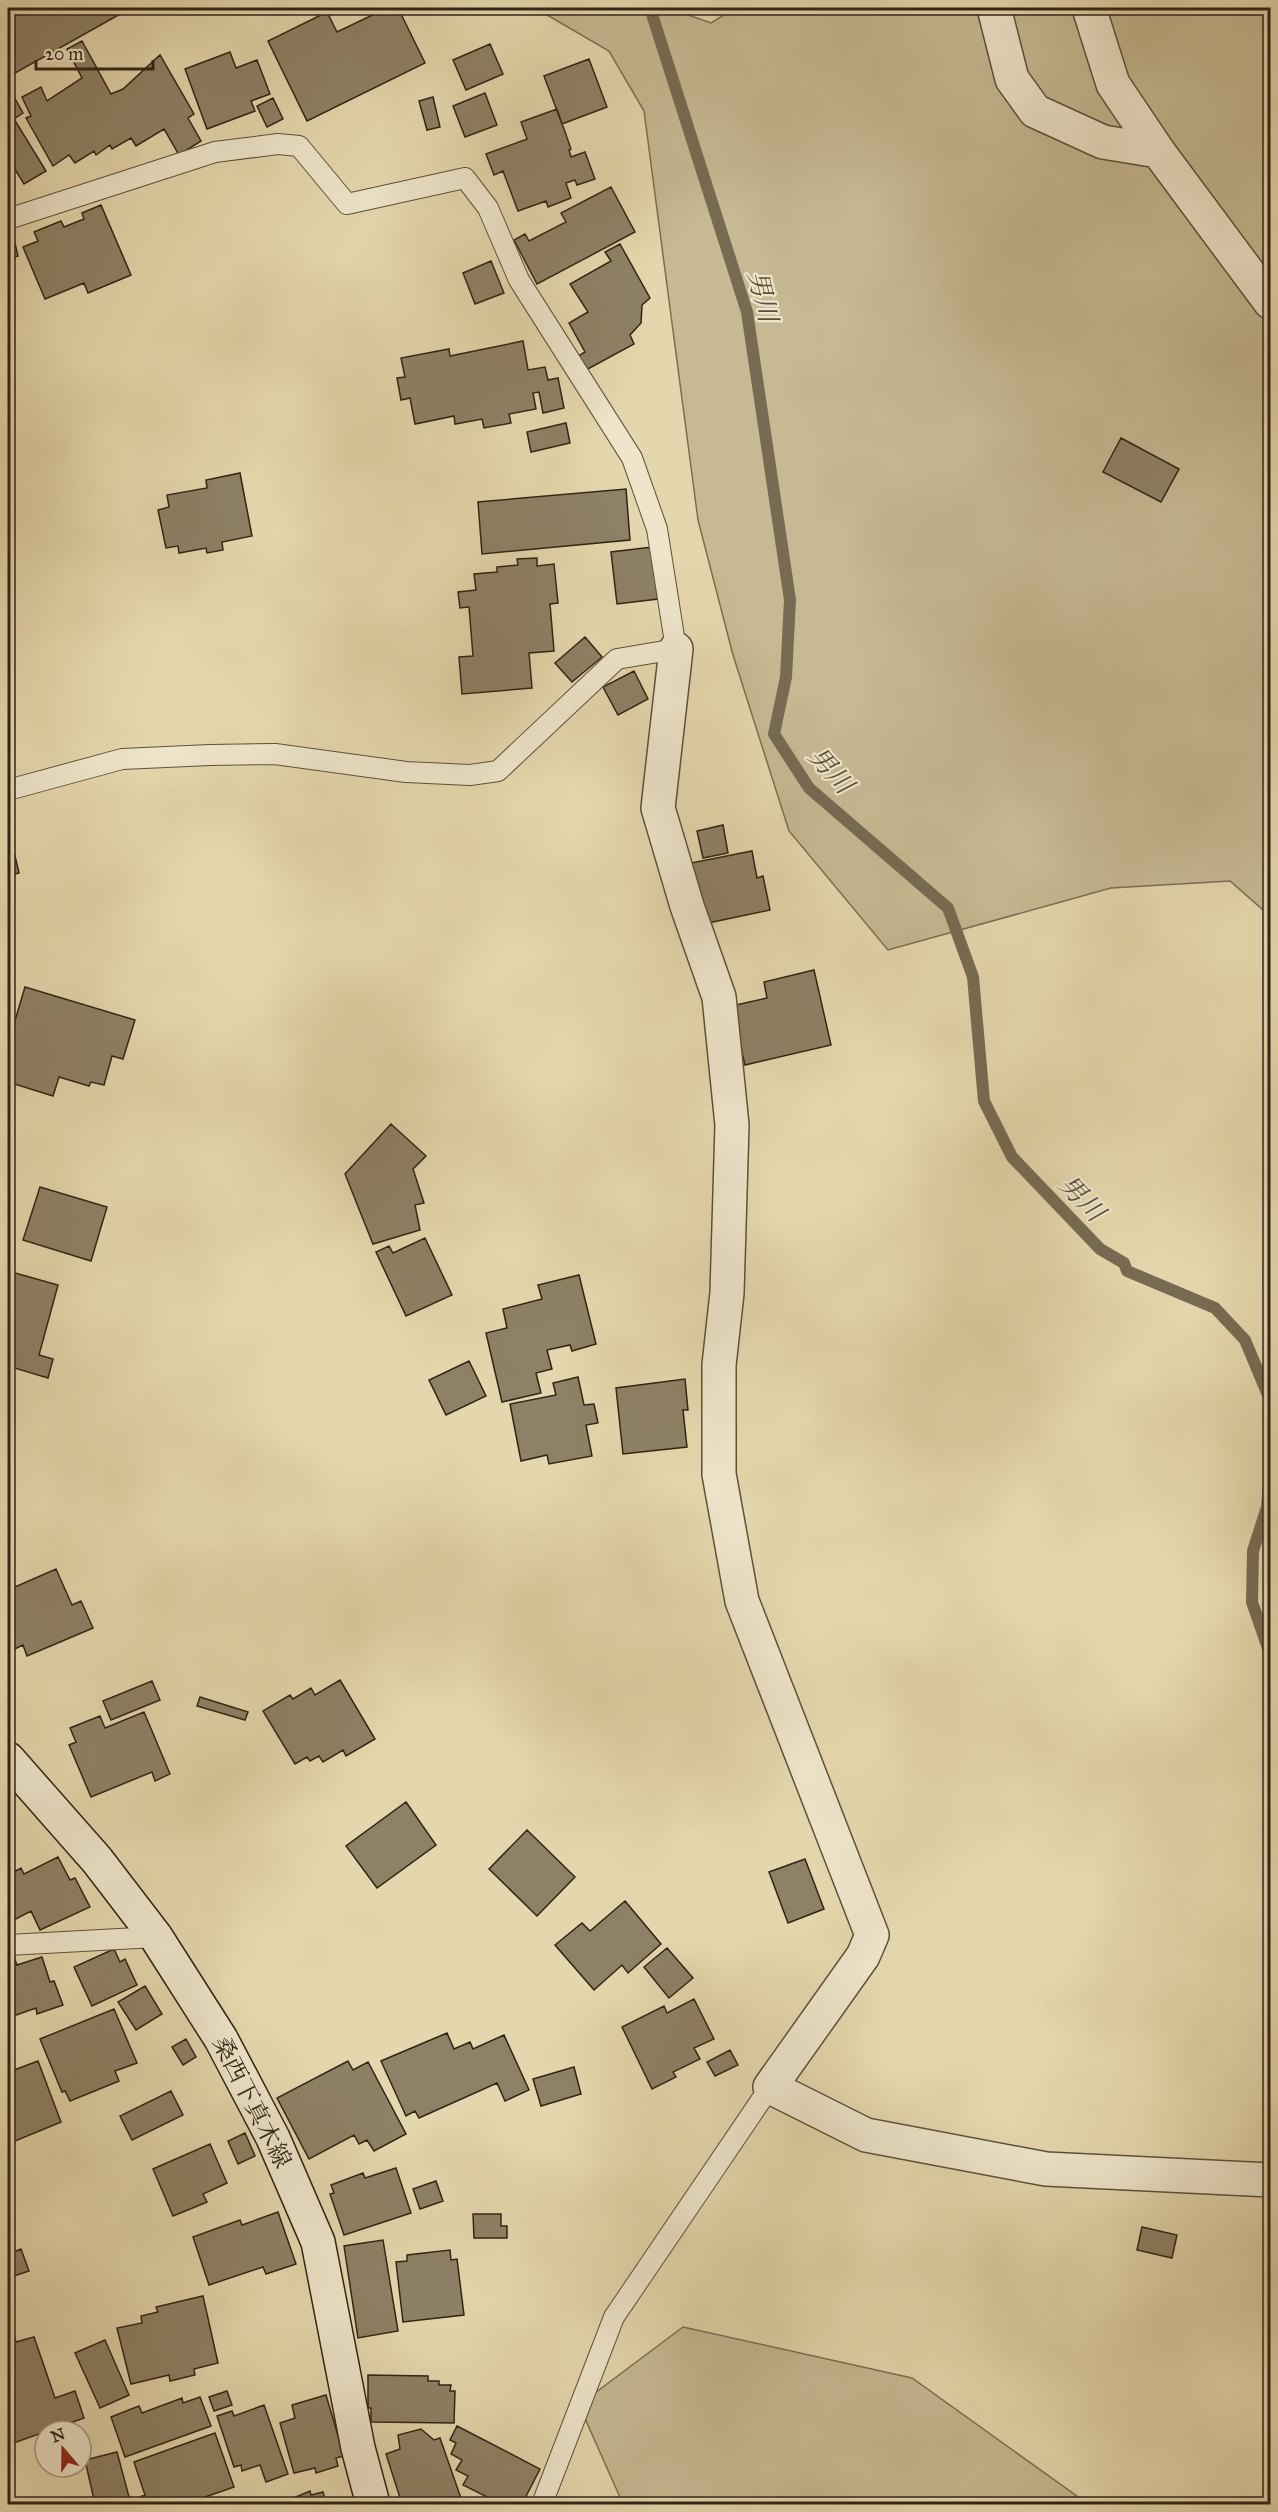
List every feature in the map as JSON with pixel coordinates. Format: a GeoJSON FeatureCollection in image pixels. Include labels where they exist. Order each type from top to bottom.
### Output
{"type":"FeatureCollection","features":[{"type":"Feature","properties":{"kind":"street"},"geometry":{"type":"LineString","coordinates":[[994,8],[1012,79],[1035,111],[1103,142],[1158,151]]}},
{"type":"Feature","properties":{"kind":"street"},"geometry":{"type":"LineString","coordinates":[[1089,8],[1113,84],[1158,151],[1270,302]]}},
{"type":"Feature","properties":{"kind":"street"},"geometry":{"type":"LineString","coordinates":[[676,649],[658,808],[687,906],[719,997],[732,1125],[727,1293],[718,1365],[719,1474],[742,1601],[872,1935],[863,1956],[770,2087],[866,2135],[900,2142],[1046,2169],[1270,2180]]}},
{"type":"Feature","properties":{"kind":"street","name":"桑西下真木線"},"geometry":{"type":"LineString","coordinates":[[8,1759],[97,1860],[156,1937],[220,2039],[273,2138],[318,2242],[358,2448],[373,2505]]}},
{"type":"Feature","properties":{"kind":"lane"},"geometry":{"type":"LineString","coordinates":[[8,219],[215,152],[278,144],[299,146],[347,204],[465,178],[488,208],[519,280],[632,458],[657,529],[676,649],[617,659],[498,771],[470,775],[406,772],[275,754],[210,755],[122,759],[8,790]]}},
{"type":"Feature","properties":{"kind":"lane"},"geometry":{"type":"LineString","coordinates":[[8,1945],[156,1937]]}},
{"type":"Feature","properties":{"kind":"lane"},"geometry":{"type":"LineString","coordinates":[[542,2505],[614,2317],[770,2087]]}},
{"type":"Feature","properties":{"kind":"shaded area"},"geometry":{"type":"Polygon","coordinates":[[[535,8],[668,8],[711,23],[735,8],[1270,8],[1270,916],[1230,881],[1111,888],[888,950],[789,831],[733,655],[698,520],[644,111],[609,51],[535,8]]]}},
{"type":"Feature","properties":{"kind":"shaded area"},"geometry":{"type":"Polygon","coordinates":[[[683,2327],[912,2378],[1088,2504],[623,2504],[579,2405],[683,2327]]]}},
{"type":"Feature","properties":{"kind":"building"},"geometry":{"type":"Polygon","coordinates":[[[28,8],[131,8],[8,77],[8,20],[28,8]]]}},
{"type":"Feature","properties":{"kind":"building"},"geometry":{"type":"Polygon","coordinates":[[[387,8],[398,8],[425,63],[307,121],[268,41],[327,12],[337,32],[387,8]]]}},
{"type":"Feature","properties":{"kind":"building"},"geometry":{"type":"Polygon","coordinates":[[[82,41],[111,94],[123,89],[160,55],[194,114],[188,118],[201,141],[179,155],[164,129],[136,146],[131,138],[112,149],[110,145],[96,155],[94,151],[75,163],[69,155],[53,166],[26,118],[31,116],[22,97],[41,87],[47,101],[82,78],[67,49],[82,41]]]}},
{"type":"Feature","properties":{"kind":"building"},"geometry":{"type":"Polygon","coordinates":[[[490,44],[503,74],[466,90],[453,60],[490,44]]]}},
{"type":"Feature","properties":{"kind":"building"},"geometry":{"type":"Polygon","coordinates":[[[230,52],[236,68],[257,60],[270,94],[251,101],[255,111],[207,129],[185,69],[230,52]]]}},
{"type":"Feature","properties":{"kind":"building"},"geometry":{"type":"Polygon","coordinates":[[[589,59],[607,107],[562,124],[544,76],[589,59]]]}},
{"type":"Feature","properties":{"kind":"building"},"geometry":{"type":"Polygon","coordinates":[[[8,86],[23,113],[14,119],[46,171],[24,184],[13,166],[8,169],[8,86]]]}},
{"type":"Feature","properties":{"kind":"building"},"geometry":{"type":"Polygon","coordinates":[[[485,93],[497,125],[465,137],[453,106],[485,93]]]}},
{"type":"Feature","properties":{"kind":"building"},"geometry":{"type":"Polygon","coordinates":[[[433,97],[440,127],[427,130],[419,101],[433,97]]]}},
{"type":"Feature","properties":{"kind":"building"},"geometry":{"type":"Polygon","coordinates":[[[273,98],[283,119],[267,127],[257,106],[273,98]]]}},
{"type":"Feature","properties":{"kind":"building"},"geometry":{"type":"Polygon","coordinates":[[[557,109],[571,149],[569,150],[571,157],[585,152],[595,179],[577,185],[575,180],[566,183],[571,198],[548,207],[546,201],[518,211],[503,171],[494,175],[486,154],[527,139],[521,122],[557,109]]]}},
{"type":"Feature","properties":{"kind":"building"},"geometry":{"type":"Polygon","coordinates":[[[611,187],[635,232],[537,284],[514,240],[525,234],[529,241],[566,222],[561,213],[611,187]]]}},
{"type":"Feature","properties":{"kind":"building"},"geometry":{"type":"Polygon","coordinates":[[[101,205],[131,275],[88,293],[84,283],[45,299],[23,247],[38,241],[34,232],[61,221],[64,227],[84,219],[82,213],[101,205]]]}},
{"type":"Feature","properties":{"kind":"building"},"geometry":{"type":"Polygon","coordinates":[[[8,226],[11,226],[18,256],[8,259],[8,226]]]}},
{"type":"Feature","properties":{"kind":"building"},"geometry":{"type":"Polygon","coordinates":[[[620,244],[650,298],[642,305],[641,323],[630,335],[634,344],[586,370],[577,357],[585,352],[569,323],[588,312],[570,284],[611,261],[605,252],[620,244]]]}},
{"type":"Feature","properties":{"kind":"building"},"geometry":{"type":"Polygon","coordinates":[[[491,261],[504,293],[475,304],[463,273],[491,261]]]}},
{"type":"Feature","properties":{"kind":"building"},"geometry":{"type":"Polygon","coordinates":[[[523,341],[528,370],[545,367],[548,380],[558,378],[564,408],[543,413],[539,392],[533,393],[536,409],[509,414],[511,423],[484,428],[482,419],[455,424],[454,416],[415,424],[410,398],[401,400],[397,378],[405,377],[401,358],[449,349],[450,356],[523,341]]]}},
{"type":"Feature","properties":{"kind":"building"},"geometry":{"type":"Polygon","coordinates":[[[566,423],[570,443],[531,452],[527,432],[566,423]]]}},
{"type":"Feature","properties":{"kind":"building"},"geometry":{"type":"Polygon","coordinates":[[[1121,438],[1179,469],[1161,502],[1103,472],[1121,438]]]}},
{"type":"Feature","properties":{"kind":"building"},"geometry":{"type":"Polygon","coordinates":[[[240,473],[252,536],[222,542],[223,550],[207,553],[206,548],[179,553],[178,546],[166,548],[158,510],[169,507],[167,495],[207,488],[206,480],[240,473]]]}},
{"type":"Feature","properties":{"kind":"building"},"geometry":{"type":"Polygon","coordinates":[[[626,489],[630,540],[482,554],[478,502],[626,489]]]}},
{"type":"Feature","properties":{"kind":"building"},"geometry":{"type":"Polygon","coordinates":[[[652,547],[658,599],[617,604],[611,552],[652,547]]]}},
{"type":"Feature","properties":{"kind":"building"},"geometry":{"type":"Polygon","coordinates":[[[537,558],[537,566],[554,564],[558,603],[550,604],[554,651],[529,653],[532,688],[462,694],[459,657],[473,656],[469,607],[460,608],[458,592],[476,590],[474,574],[497,572],[497,567],[518,565],[517,559],[537,558]]]}},
{"type":"Feature","properties":{"kind":"building"},"geometry":{"type":"Polygon","coordinates":[[[585,637],[602,657],[572,682],[555,663],[585,637]]]}},
{"type":"Feature","properties":{"kind":"building"},"geometry":{"type":"Polygon","coordinates":[[[634,671],[648,699],[618,715],[603,687],[634,671]]]}},
{"type":"Feature","properties":{"kind":"building"},"geometry":{"type":"Polygon","coordinates":[[[723,825],[728,853],[703,858],[697,831],[723,825]]]}},
{"type":"Feature","properties":{"kind":"building"},"geometry":{"type":"Polygon","coordinates":[[[8,826],[19,873],[8,876],[8,826]]]}},
{"type":"Feature","properties":{"kind":"building"},"geometry":{"type":"Polygon","coordinates":[[[752,851],[757,878],[763,876],[770,910],[703,924],[691,863],[752,851]]]}},
{"type":"Feature","properties":{"kind":"building"},"geometry":{"type":"Polygon","coordinates":[[[814,970],[831,1045],[745,1065],[731,1006],[767,998],[764,982],[814,970]]]}},
{"type":"Feature","properties":{"kind":"building"},"geometry":{"type":"Polygon","coordinates":[[[25,987],[135,1020],[123,1059],[112,1056],[104,1085],[91,1082],[89,1086],[59,1077],[53,1096],[8,1082],[8,1044],[25,987]]]}},
{"type":"Feature","properties":{"kind":"building"},"geometry":{"type":"Polygon","coordinates":[[[391,1124],[426,1156],[413,1169],[424,1203],[415,1205],[420,1230],[373,1244],[345,1174],[391,1124]]]}},
{"type":"Feature","properties":{"kind":"building"},"geometry":{"type":"Polygon","coordinates":[[[40,1187],[107,1207],[91,1261],[23,1240],[40,1187]]]}},
{"type":"Feature","properties":{"kind":"building"},"geometry":{"type":"Polygon","coordinates":[[[425,1238],[452,1295],[406,1316],[376,1252],[389,1246],[393,1253],[425,1238]]]}},
{"type":"Feature","properties":{"kind":"building"},"geometry":{"type":"Polygon","coordinates":[[[8,1271],[58,1285],[39,1355],[53,1359],[48,1378],[8,1366],[8,1271]]]}},
{"type":"Feature","properties":{"kind":"building"},"geometry":{"type":"Polygon","coordinates":[[[579,1275],[596,1344],[572,1351],[570,1345],[547,1350],[552,1369],[536,1373],[541,1393],[502,1402],[486,1333],[507,1328],[503,1309],[542,1299],[538,1285],[579,1275]]]}},
{"type":"Feature","properties":{"kind":"building"},"geometry":{"type":"Polygon","coordinates":[[[469,1361],[486,1396],[446,1415],[429,1380],[469,1361]]]}},
{"type":"Feature","properties":{"kind":"building"},"geometry":{"type":"Polygon","coordinates":[[[8,1377],[11,1377],[13,1533],[8,1533],[8,1377]]]}},
{"type":"Feature","properties":{"kind":"building"},"geometry":{"type":"Polygon","coordinates":[[[578,1377],[584,1405],[594,1404],[598,1423],[586,1425],[592,1456],[549,1464],[547,1455],[521,1461],[510,1404],[556,1395],[553,1383],[578,1377]]]}},
{"type":"Feature","properties":{"kind":"building"},"geometry":{"type":"Polygon","coordinates":[[[685,1379],[688,1410],[683,1410],[687,1447],[623,1454],[616,1388],[685,1379]]]}},
{"type":"Feature","properties":{"kind":"building"},"geometry":{"type":"Polygon","coordinates":[[[56,1569],[72,1605],[81,1601],[93,1628],[27,1656],[23,1645],[8,1652],[8,1590],[56,1569]]]}},
{"type":"Feature","properties":{"kind":"building"},"geometry":{"type":"Polygon","coordinates":[[[340,1680],[375,1739],[346,1756],[343,1750],[323,1762],[319,1756],[310,1761],[307,1757],[295,1764],[263,1711],[290,1695],[293,1699],[311,1688],[315,1695],[340,1680]]]}},
{"type":"Feature","properties":{"kind":"building"},"geometry":{"type":"Polygon","coordinates":[[[152,1681],[160,1700],[111,1720],[103,1701],[152,1681]]]}},
{"type":"Feature","properties":{"kind":"building"},"geometry":{"type":"Polygon","coordinates":[[[200,1697],[248,1712],[245,1720],[197,1706],[200,1697]]]}},
{"type":"Feature","properties":{"kind":"building"},"geometry":{"type":"Polygon","coordinates":[[[144,1712],[170,1774],[155,1781],[152,1772],[91,1797],[69,1745],[76,1742],[70,1728],[100,1716],[105,1728],[144,1712]]]}},
{"type":"Feature","properties":{"kind":"building"},"geometry":{"type":"Polygon","coordinates":[[[406,1802],[436,1845],[377,1888],[346,1846],[406,1802]]]}},
{"type":"Feature","properties":{"kind":"building"},"geometry":{"type":"Polygon","coordinates":[[[527,1830],[575,1877],[537,1916],[489,1869],[527,1830]]]}},
{"type":"Feature","properties":{"kind":"building"},"geometry":{"type":"Polygon","coordinates":[[[58,1857],[70,1880],[75,1878],[90,1907],[40,1930],[31,1911],[8,1923],[8,1875],[21,1868],[24,1874],[58,1857]]]}},
{"type":"Feature","properties":{"kind":"building"},"geometry":{"type":"Polygon","coordinates":[[[805,1859],[824,1909],[788,1923],[769,1872],[805,1859]]]}},
{"type":"Feature","properties":{"kind":"building"},"geometry":{"type":"Polygon","coordinates":[[[625,1901],[661,1944],[628,1973],[622,1965],[594,1990],[555,1945],[582,1923],[590,1931],[625,1901]]]}},
{"type":"Feature","properties":{"kind":"building"},"geometry":{"type":"Polygon","coordinates":[[[667,1948],[693,1978],[669,1998],[644,1967],[667,1948]]]}},
{"type":"Feature","properties":{"kind":"building"},"geometry":{"type":"Polygon","coordinates":[[[114,1949],[120,1962],[125,1959],[137,1985],[92,2006],[74,1967],[114,1949]]]}},
{"type":"Feature","properties":{"kind":"building"},"geometry":{"type":"Polygon","coordinates":[[[14,1957],[17,1965],[42,1957],[50,1982],[54,1981],[63,2005],[37,2014],[36,2008],[8,2018],[8,1960],[14,1957]]]}},
{"type":"Feature","properties":{"kind":"building"},"geometry":{"type":"Polygon","coordinates":[[[145,1986],[162,2014],[136,2030],[118,2002],[145,1986]]]}},
{"type":"Feature","properties":{"kind":"building"},"geometry":{"type":"Polygon","coordinates":[[[694,1999],[714,2039],[694,2048],[700,2059],[673,2072],[676,2077],[652,2089],[622,2027],[664,2006],[667,2013],[694,1999]]]}},
{"type":"Feature","properties":{"kind":"building"},"geometry":{"type":"Polygon","coordinates":[[[114,2009],[137,2063],[115,2071],[119,2081],[70,2101],[65,2091],[62,2092],[40,2039],[114,2009]]]}},
{"type":"Feature","properties":{"kind":"building"},"geometry":{"type":"Polygon","coordinates":[[[447,2033],[454,2049],[470,2042],[473,2049],[504,2035],[529,2090],[505,2101],[497,2083],[419,2118],[415,2111],[406,2116],[381,2061],[447,2033]]]}},
{"type":"Feature","properties":{"kind":"building"},"geometry":{"type":"Polygon","coordinates":[[[186,2039],[196,2057],[183,2065],[172,2047],[186,2039]]]}},
{"type":"Feature","properties":{"kind":"building"},"geometry":{"type":"Polygon","coordinates":[[[730,2050],[738,2065],[715,2076],[707,2062],[730,2050]]]}},
{"type":"Feature","properties":{"kind":"building"},"geometry":{"type":"Polygon","coordinates":[[[8,2053],[14,2070],[38,2061],[61,2122],[8,2144],[8,2053]]]}},
{"type":"Feature","properties":{"kind":"building"},"geometry":{"type":"Polygon","coordinates":[[[348,2061],[353,2070],[368,2062],[406,2134],[374,2151],[367,2140],[359,2144],[354,2135],[309,2159],[277,2098],[348,2061]]]}},
{"type":"Feature","properties":{"kind":"building"},"geometry":{"type":"Polygon","coordinates":[[[574,2067],[581,2094],[541,2106],[533,2079],[574,2067]]]}},
{"type":"Feature","properties":{"kind":"building"},"geometry":{"type":"Polygon","coordinates":[[[171,2091],[183,2115],[132,2140],[120,2116],[171,2091]]]}},
{"type":"Feature","properties":{"kind":"building"},"geometry":{"type":"Polygon","coordinates":[[[245,2133],[255,2156],[238,2164],[228,2141],[245,2133]]]}},
{"type":"Feature","properties":{"kind":"building"},"geometry":{"type":"Polygon","coordinates":[[[210,2144],[227,2183],[203,2194],[207,2202],[173,2216],[153,2169],[210,2144]]]}},
{"type":"Feature","properties":{"kind":"building"},"geometry":{"type":"Polygon","coordinates":[[[396,2168],[411,2213],[344,2235],[330,2194],[334,2193],[331,2185],[363,2173],[365,2178],[396,2168]]]}},
{"type":"Feature","properties":{"kind":"building"},"geometry":{"type":"Polygon","coordinates":[[[436,2181],[443,2201],[420,2209],[413,2189],[436,2181]]]}},
{"type":"Feature","properties":{"kind":"building"},"geometry":{"type":"Polygon","coordinates":[[[278,2212],[296,2264],[266,2274],[263,2267],[209,2285],[193,2237],[240,2220],[242,2225],[278,2212]]]}},
{"type":"Feature","properties":{"kind":"building"},"geometry":{"type":"Polygon","coordinates":[[[473,2214],[501,2214],[501,2226],[507,2226],[507,2238],[474,2238],[473,2214]]]}},
{"type":"Feature","properties":{"kind":"building"},"geometry":{"type":"Polygon","coordinates":[[[1142,2227],[1177,2235],[1172,2258],[1137,2250],[1142,2227]]]}},
{"type":"Feature","properties":{"kind":"building"},"geometry":{"type":"Polygon","coordinates":[[[383,2240],[398,2331],[358,2338],[344,2246],[383,2240]]]}},
{"type":"Feature","properties":{"kind":"building"},"geometry":{"type":"Polygon","coordinates":[[[21,2249],[29,2271],[8,2278],[8,2254],[21,2249]]]}},
{"type":"Feature","properties":{"kind":"building"},"geometry":{"type":"Polygon","coordinates":[[[450,2250],[451,2260],[457,2259],[464,2315],[403,2322],[396,2262],[407,2261],[407,2255],[450,2250]]]}},
{"type":"Feature","properties":{"kind":"building"},"geometry":{"type":"Polygon","coordinates":[[[203,2296],[218,2363],[194,2369],[195,2375],[170,2381],[169,2375],[131,2384],[117,2328],[142,2323],[141,2316],[158,2312],[156,2307],[203,2296]]]}},
{"type":"Feature","properties":{"kind":"building"},"geometry":{"type":"Polygon","coordinates":[[[11,2326],[16,2342],[34,2337],[55,2398],[75,2391],[84,2418],[33,2419],[33,2436],[8,2445],[8,2327],[11,2326]]]}},
{"type":"Feature","properties":{"kind":"building"},"geometry":{"type":"Polygon","coordinates":[[[105,2340],[129,2395],[100,2408],[75,2353],[105,2340]]]}},
{"type":"Feature","properties":{"kind":"building"},"geometry":{"type":"Polygon","coordinates":[[[368,2375],[428,2376],[428,2381],[439,2381],[439,2385],[451,2385],[450,2391],[455,2391],[454,2423],[371,2422],[371,2408],[368,2408],[368,2375]]]}},
{"type":"Feature","properties":{"kind":"building"},"geometry":{"type":"Polygon","coordinates":[[[227,2391],[232,2405],[214,2411],[209,2397],[227,2391]]]}},
{"type":"Feature","properties":{"kind":"building"},"geometry":{"type":"Polygon","coordinates":[[[326,2395],[344,2456],[336,2458],[338,2466],[316,2473],[315,2468],[294,2473],[280,2423],[295,2418],[292,2405],[326,2395]]]}},
{"type":"Feature","properties":{"kind":"building"},"geometry":{"type":"Polygon","coordinates":[[[200,2397],[211,2426],[125,2457],[111,2417],[139,2406],[142,2413],[182,2398],[183,2403],[200,2397]]]}},
{"type":"Feature","properties":{"kind":"building"},"geometry":{"type":"Polygon","coordinates":[[[264,2405],[288,2474],[266,2482],[260,2465],[242,2471],[241,2465],[234,2467],[217,2416],[232,2411],[234,2416],[264,2405]]]}},
{"type":"Feature","properties":{"kind":"building"},"geometry":{"type":"Polygon","coordinates":[[[457,2426],[540,2469],[522,2504],[501,2504],[463,2485],[468,2476],[456,2470],[462,2460],[451,2454],[456,2443],[450,2440],[457,2426]]]}},
{"type":"Feature","properties":{"kind":"building"},"geometry":{"type":"Polygon","coordinates":[[[421,2429],[434,2440],[440,2438],[463,2504],[402,2504],[386,2454],[400,2449],[398,2435],[421,2429]]]}},
{"type":"Feature","properties":{"kind":"building"},"geometry":{"type":"Polygon","coordinates":[[[215,2433],[234,2487],[185,2504],[140,2504],[137,2498],[145,2495],[134,2462],[215,2433]]]}},
{"type":"Feature","properties":{"kind":"building"},"geometry":{"type":"Polygon","coordinates":[[[117,2452],[129,2497],[95,2504],[89,2479],[93,2479],[93,2458],[117,2452]]]}},
{"type":"Feature","properties":{"kind":"building"},"geometry":{"type":"Polygon","coordinates":[[[310,2491],[311,2495],[323,2492],[325,2499],[322,2500],[323,2504],[279,2504],[310,2491]]]}},
{"type":"Feature","properties":{"kind":"waterway","name":"男川"},"geometry":{"type":"LineString","coordinates":[[650,8],[747,312],[790,600],[786,677],[774,734],[809,788],[948,908],[973,977],[984,1101],[1012,1157],[1100,1249],[1124,1263],[1127,1271],[1215,1308],[1245,1340],[1270,1400]]}},
{"type":"Feature","properties":{"kind":"waterway","name":"男川"},"geometry":{"type":"LineString","coordinates":[[1270,1476],[1267,1507],[1253,1551],[1252,1602],[1270,1654]]}}]}
